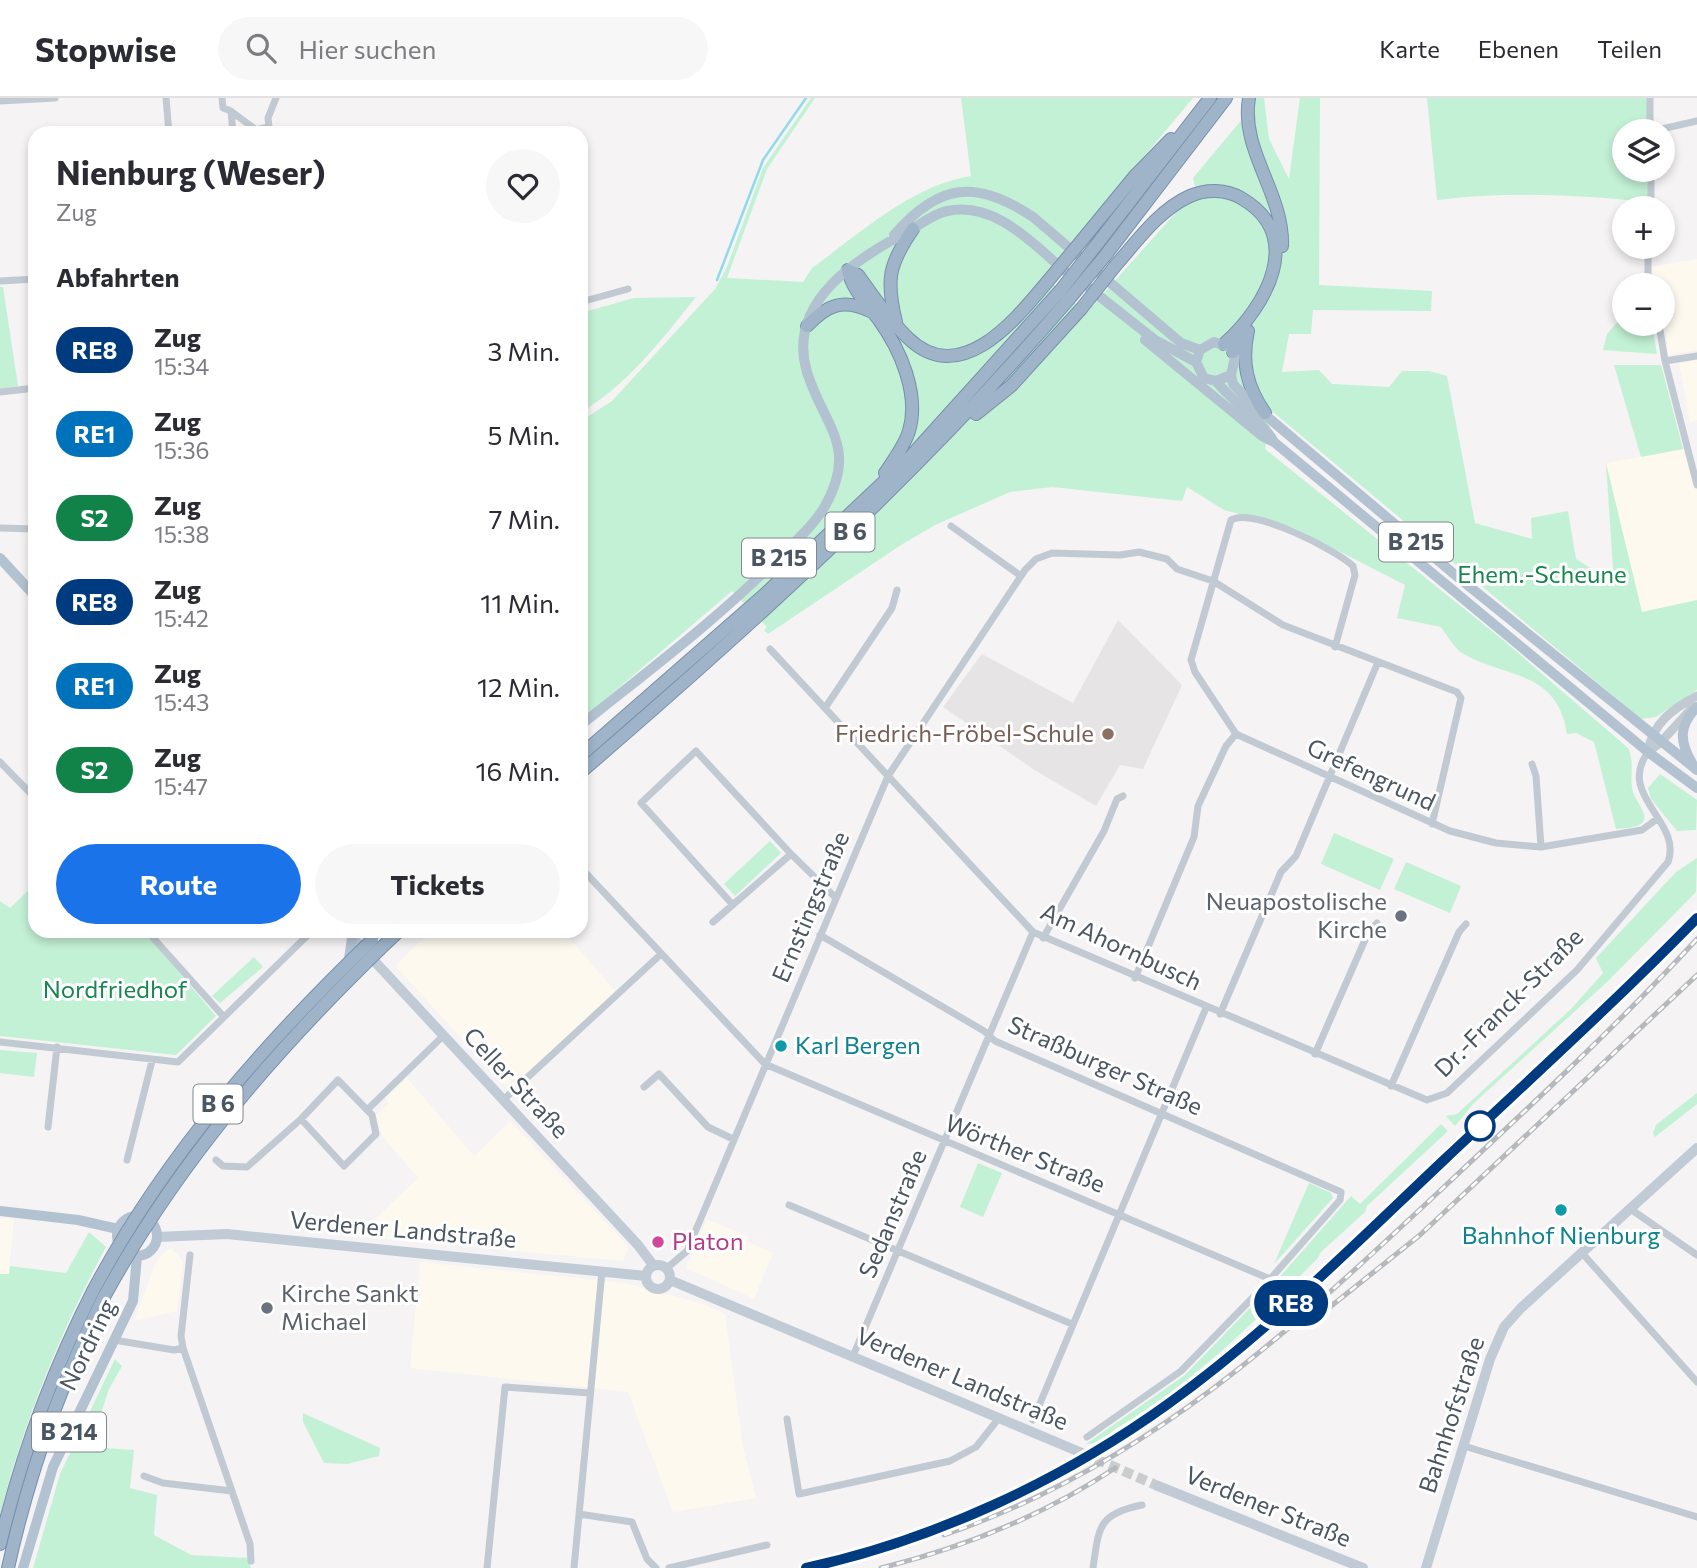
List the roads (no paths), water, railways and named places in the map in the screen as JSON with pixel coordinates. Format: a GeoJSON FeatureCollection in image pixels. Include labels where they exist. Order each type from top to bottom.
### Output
{"type":"FeatureCollection","features":[{"type":"Feature","properties":{"kind":"highway","name":"B 6"},"geometry":{"type":"LineString","coordinates":[[588,766],[776,602],[938,446],[1226,98]]}},
{"type":"Feature","properties":{"kind":"highway"},"geometry":{"type":"LineString","coordinates":[[1229,348],[1249,327],[1271,294],[1280,268],[1283,242],[1279,219],[1248,134],[1249,98]]}},
{"type":"Feature","properties":{"kind":"highway","name":"B 6"},"geometry":{"type":"LineString","coordinates":[[1100,252],[1208,101]]}},
{"type":"Feature","properties":{"kind":"highway"},"geometry":{"type":"LineString","coordinates":[[848,270],[858,275],[908,339],[928,351],[950,356],[964,353],[1008,328],[1134,177],[1208,101]]}},
{"type":"Feature","properties":{"kind":"highway"},"geometry":{"type":"LineString","coordinates":[[938,446],[1011,386],[1081,309],[1148,228],[1178,202],[1209,191],[1233,193],[1256,206],[1269,222],[1275,242],[1275,267],[1267,291],[1229,348]]}},
{"type":"Feature","properties":{"kind":"highway"},"geometry":{"type":"LineString","coordinates":[[896,323],[888,290],[891,265],[912,229]]}},
{"type":"Feature","properties":{"kind":"highway"},"geometry":{"type":"LineString","coordinates":[[848,270],[850,282],[892,338],[906,375],[912,403],[909,432],[873,491]]}},
{"type":"Feature","properties":{"kind":"highway","name":"B 6"},"geometry":{"type":"LineString","coordinates":[[588,749],[752,605],[873,491],[1065,295]]}},
{"type":"Feature","properties":{"kind":"highway"},"geometry":{"type":"LineString","coordinates":[[807,327],[821,312],[842,303],[855,304],[874,313]]}},
{"type":"Feature","properties":{"kind":"highway"},"geometry":{"type":"LineString","coordinates":[[1249,327],[1245,356],[1247,375],[1251,389],[1265,413]]}},
{"type":"Feature","properties":{"kind":"highway","name":"B 6"},"geometry":{"type":"LineString","coordinates":[[0,1544],[15,1486],[41,1408],[98,1294],[167,1192],[221,1119],[377,940]]}},
{"type":"Feature","properties":{"kind":"highway","name":"B 6"},"geometry":{"type":"LineString","coordinates":[[8,1568],[28,1485],[53,1408],[98,1294]]}},
{"type":"Feature","properties":{"kind":"main road","name":"B 215"},"geometry":{"type":"LineString","coordinates":[[888,241],[906,221],[932,202],[959,192],[988,192],[1011,202],[1033,217],[1181,343],[1200,349]]}},
{"type":"Feature","properties":{"kind":"main road","name":"B 215"},"geometry":{"type":"LineString","coordinates":[[588,719],[740,595],[823,509],[834,487],[839,450],[830,420],[808,374],[804,349],[807,327],[817,300],[848,270],[888,241],[946,212],[962,210],[996,216],[1155,340],[1196,362],[1200,373],[1216,381],[1232,402],[1268,431],[1274,442]]}},
{"type":"Feature","properties":{"kind":"main road","name":"B 215"},"geometry":{"type":"LineString","coordinates":[[1078,282],[1084,290],[1262,436],[1274,442],[1647,752],[1697,788]]}},
{"type":"Feature","properties":{"kind":"main road"},"geometry":{"type":"LineString","coordinates":[[1196,362],[1200,349],[1209,343],[1229,348],[1236,363],[1231,375],[1216,381]]}},
{"type":"Feature","properties":{"kind":"main road","name":"B 215"},"geometry":{"type":"LineString","coordinates":[[1231,375],[1239,392],[1460,579],[1660,743],[1696,769]]}},
{"type":"Feature","properties":{"kind":"main road"},"geometry":{"type":"LineString","coordinates":[[0,558],[28,588]]}},
{"type":"Feature","properties":{"kind":"main road"},"geometry":{"type":"LineString","coordinates":[[1696,769],[1682,742],[1682,731],[1684,723],[1697,706]]}},
{"type":"Feature","properties":{"kind":"main road"},"geometry":{"type":"LineString","coordinates":[[143,1217],[219,1111],[334,985],[351,961],[351,938]]}},
{"type":"Feature","properties":{"kind":"main road","name":"Celler Straße"},"geometry":{"type":"LineString","coordinates":[[355,938],[638,1245],[653,1265]]}},
{"type":"Feature","properties":{"kind":"main road","name":"Bahnhofstraße"},"geometry":{"type":"LineString","coordinates":[[1426,1568],[1490,1359],[1504,1327],[1532,1297],[1697,1148]]}},
{"type":"Feature","properties":{"kind":"main road"},"geometry":{"type":"LineString","coordinates":[[0,1211],[78,1220],[118,1229]]}},
{"type":"Feature","properties":{"kind":"main road"},"geometry":{"type":"LineString","coordinates":[[143,1217],[154,1226],[157,1237],[153,1248],[137,1256],[120,1248],[118,1229],[126,1219],[143,1217]]}},
{"type":"Feature","properties":{"kind":"main road","name":"Verdener Landstraße"},"geometry":{"type":"LineString","coordinates":[[157,1237],[227,1234],[646,1276]]}},
{"type":"Feature","properties":{"kind":"main road","name":"Nordring"},"geometry":{"type":"LineString","coordinates":[[23,1568],[53,1466],[133,1301],[137,1256]]}},
{"type":"Feature","properties":{"kind":"main road"},"geometry":{"type":"LineString","coordinates":[[653,1265],[667,1268],[670,1280],[666,1287],[655,1289],[647,1282],[646,1276],[653,1265]]}},
{"type":"Feature","properties":{"kind":"main road","name":"Verdener Landstraße"},"geometry":{"type":"LineString","coordinates":[[670,1280],[1082,1453]]}},
{"type":"Feature","properties":{"kind":"main road","name":"Verdener Straße"},"geometry":{"type":"LineString","coordinates":[[1158,1486],[1363,1568]]}},
{"type":"Feature","properties":{"kind":"street"},"geometry":{"type":"LineString","coordinates":[[0,101],[55,98]]}},
{"type":"Feature","properties":{"kind":"street"},"geometry":{"type":"LineString","coordinates":[[166,98],[168,126]]}},
{"type":"Feature","properties":{"kind":"street"},"geometry":{"type":"LineString","coordinates":[[222,98],[223,108],[251,126]]}},
{"type":"Feature","properties":{"kind":"street"},"geometry":{"type":"LineString","coordinates":[[271,126],[268,118],[276,98]]}},
{"type":"Feature","properties":{"kind":"street"},"geometry":{"type":"LineString","coordinates":[[1650,99],[1651,119]]}},
{"type":"Feature","properties":{"kind":"street"},"geometry":{"type":"LineString","coordinates":[[231,111],[232,126]]}},
{"type":"Feature","properties":{"kind":"street"},"geometry":{"type":"LineString","coordinates":[[1675,126],[1697,121]]}},
{"type":"Feature","properties":{"kind":"street"},"geometry":{"type":"LineString","coordinates":[[0,281],[28,279]]}},
{"type":"Feature","properties":{"kind":"street"},"geometry":{"type":"LineString","coordinates":[[588,300],[628,289]]}},
{"type":"Feature","properties":{"kind":"street"},"geometry":{"type":"LineString","coordinates":[[1661,336],[1697,485]]}},
{"type":"Feature","properties":{"kind":"street"},"geometry":{"type":"LineString","coordinates":[[1665,361],[1697,356]]}},
{"type":"Feature","properties":{"kind":"street"},"geometry":{"type":"LineString","coordinates":[[0,392],[28,389]]}},
{"type":"Feature","properties":{"kind":"street"},"geometry":{"type":"LineString","coordinates":[[1135,978],[1194,837],[1198,806],[1226,746],[1236,734],[1195,672],[1191,660],[1228,525],[1236,517],[1300,534],[1348,562],[1355,570],[1335,647]]}},
{"type":"Feature","properties":{"kind":"street"},"geometry":{"type":"LineString","coordinates":[[951,526],[1021,576]]}},
{"type":"Feature","properties":{"kind":"street"},"geometry":{"type":"LineString","coordinates":[[0,528],[28,528]]}},
{"type":"Feature","properties":{"kind":"street","name":"Ernstingstraße"},"geometry":{"type":"LineString","coordinates":[[667,1268],[687,1251],[888,776],[1021,576],[1036,559],[1052,554],[1120,555],[1139,552],[1167,559],[1177,569],[1213,580],[1234,597],[1265,612],[1283,625],[1457,692],[1461,698],[1432,824]]}},
{"type":"Feature","properties":{"kind":"street"},"geometry":{"type":"LineString","coordinates":[[825,708],[892,608],[897,590]]}},
{"type":"Feature","properties":{"kind":"street","name":"Am Ahornbusch"},"geometry":{"type":"LineString","coordinates":[[770,649],[1032,932],[1220,1014],[1391,1086],[1431,1100]]}},
{"type":"Feature","properties":{"kind":"street"},"geometry":{"type":"LineString","coordinates":[[1220,1014],[1281,872],[1296,856],[1378,662]]}},
{"type":"Feature","properties":{"kind":"street"},"geometry":{"type":"LineString","coordinates":[[1647,752],[1650,734],[1661,721],[1697,696]]}},
{"type":"Feature","properties":{"kind":"street"},"geometry":{"type":"LineString","coordinates":[[1647,752],[1660,743],[1679,719],[1697,706]]}},
{"type":"Feature","properties":{"kind":"street","name":"Grefengrund"},"geometry":{"type":"LineString","coordinates":[[1236,734],[1432,824],[1496,844],[1541,847],[1642,830],[1657,819]]}},
{"type":"Feature","properties":{"kind":"street"},"geometry":{"type":"LineString","coordinates":[[733,905],[641,803],[696,751],[791,855],[836,898]]}},
{"type":"Feature","properties":{"kind":"street","name":"Dr.-Franck-Straße"},"geometry":{"type":"LineString","coordinates":[[1431,1100],[1447,1093],[1555,991],[1635,897],[1662,871],[1672,847],[1670,837],[1646,803],[1639,783],[1641,766],[1647,752]]}},
{"type":"Feature","properties":{"kind":"street"},"geometry":{"type":"LineString","coordinates":[[0,762],[28,789]]}},
{"type":"Feature","properties":{"kind":"street"},"geometry":{"type":"LineString","coordinates":[[1532,764],[1536,776],[1541,847]]}},
{"type":"Feature","properties":{"kind":"street"},"geometry":{"type":"LineString","coordinates":[[1043,937],[1104,831],[1117,799],[1123,796]]}},
{"type":"Feature","properties":{"kind":"street"},"geometry":{"type":"LineString","coordinates":[[713,922],[791,855]]}},
{"type":"Feature","properties":{"kind":"street"},"geometry":{"type":"LineString","coordinates":[[588,876],[765,1064]]}},
{"type":"Feature","properties":{"kind":"street"},"geometry":{"type":"LineString","coordinates":[[1315,1054],[1368,933],[1377,923]]}},
{"type":"Feature","properties":{"kind":"street"},"geometry":{"type":"LineString","coordinates":[[1391,1086],[1459,932],[1466,924]]}},
{"type":"Feature","properties":{"kind":"street","name":"Sedanstraße"},"geometry":{"type":"LineString","coordinates":[[853,1356],[1032,932]]}},
{"type":"Feature","properties":{"kind":"street","name":"Straßburger Straße"},"geometry":{"type":"LineString","coordinates":[[820,935],[990,1035],[995,1041],[1336,1188],[1340,1192],[1340,1200],[1270,1279]]}},
{"type":"Feature","properties":{"kind":"street"},"geometry":{"type":"LineString","coordinates":[[153,938],[223,1017]]}},
{"type":"Feature","properties":{"kind":"street"},"geometry":{"type":"LineString","coordinates":[[0,1042],[178,1062],[305,938]]}},
{"type":"Feature","properties":{"kind":"street"},"geometry":{"type":"LineString","coordinates":[[503,1100],[660,955]]}},
{"type":"Feature","properties":{"kind":"street"},"geometry":{"type":"LineString","coordinates":[[1032,1420],[1206,1008]]}},
{"type":"Feature","properties":{"kind":"street"},"geometry":{"type":"LineString","coordinates":[[367,1110],[443,1036]]}},
{"type":"Feature","properties":{"kind":"street"},"geometry":{"type":"LineString","coordinates":[[48,1127],[57,1047]]}},
{"type":"Feature","properties":{"kind":"street"},"geometry":{"type":"LineString","coordinates":[[127,1160],[152,1061]]}},
{"type":"Feature","properties":{"kind":"street","name":"Wörther Straße"},"geometry":{"type":"LineString","coordinates":[[765,1064],[1270,1279]]}},
{"type":"Feature","properties":{"kind":"street"},"geometry":{"type":"LineString","coordinates":[[644,1087],[659,1074],[708,1127],[733,1139]]}},
{"type":"Feature","properties":{"kind":"street"},"geometry":{"type":"LineString","coordinates":[[216,1160],[223,1167],[247,1167],[301,1119],[338,1080],[372,1115],[376,1134],[344,1166],[301,1119]]}},
{"type":"Feature","properties":{"kind":"street"},"geometry":{"type":"LineString","coordinates":[[789,1205],[1072,1324]]}},
{"type":"Feature","properties":{"kind":"street"},"geometry":{"type":"LineString","coordinates":[[1629,1209],[1697,1255]]}},
{"type":"Feature","properties":{"kind":"street"},"geometry":{"type":"LineString","coordinates":[[1582,1254],[1697,1382]]}},
{"type":"Feature","properties":{"kind":"street"},"geometry":{"type":"LineString","coordinates":[[190,1255],[181,1336],[183,1348],[250,1544],[251,1561]]}},
{"type":"Feature","properties":{"kind":"street"},"geometry":{"type":"LineString","coordinates":[[574,1568],[603,1271]]}},
{"type":"Feature","properties":{"kind":"street"},"geometry":{"type":"LineString","coordinates":[[1087,1437],[1181,1371],[1270,1279]]}},
{"type":"Feature","properties":{"kind":"street"},"geometry":{"type":"LineString","coordinates":[[114,1340],[174,1350],[183,1348]]}},
{"type":"Feature","properties":{"kind":"street"},"geometry":{"type":"LineString","coordinates":[[487,1568],[505,1387],[590,1394]]}},
{"type":"Feature","properties":{"kind":"street"},"geometry":{"type":"LineString","coordinates":[[787,1419],[799,1494],[950,1461],[976,1447],[999,1418]]}},
{"type":"Feature","properties":{"kind":"street"},"geometry":{"type":"LineString","coordinates":[[1464,1446],[1697,1517]]}},
{"type":"Feature","properties":{"kind":"street"},"geometry":{"type":"LineString","coordinates":[[144,1476],[163,1483],[232,1491]]}},
{"type":"Feature","properties":{"kind":"street"},"geometry":{"type":"LineString","coordinates":[[1093,1568],[1100,1527],[1110,1514],[1142,1505]]}},
{"type":"Feature","properties":{"kind":"street"},"geometry":{"type":"LineString","coordinates":[[579,1514],[632,1522],[647,1559],[656,1568]]}},
{"type":"Feature","properties":{"kind":"street"},"geometry":{"type":"LineString","coordinates":[[669,1568],[767,1545]]}},
{"type":"Feature","properties":{"kind":"waterway"},"geometry":{"type":"LineString","coordinates":[[717,280],[763,160],[806,98]]}},
{"type":"Feature","properties":{"kind":"tunnel"},"geometry":{"type":"LineString","coordinates":[[1082,1453],[1158,1486]]}},
{"type":"Feature","properties":{"kind":"railway"},"geometry":{"type":"LineString","coordinates":[[806,1568],[902,1541],[995,1504],[1084,1458],[1167,1404],[1240,1348],[1308,1288],[1603,1012],[1697,918]]}},
{"type":"Feature","properties":{"kind":"railway"},"geometry":{"type":"LineString","coordinates":[[944,1535],[1018,1506],[1087,1471],[1151,1432],[1213,1389],[1272,1342],[1387,1240],[1541,1096],[1697,939]]}},
{"type":"Feature","properties":{"kind":"railway"},"geometry":{"type":"LineString","coordinates":[[1325,1311],[1420,1235],[1697,975]]}},
{"type":"Feature","properties":{"kind":"railway"},"geometry":{"type":"LineString","coordinates":[[881,1568],[943,1550],[1002,1528],[1060,1501],[1115,1468]]}},
{"type":"Feature","properties":{"kind":"train","name":"RE8"},"geometry":{"type":"LineString","coordinates":[[806,1568],[927,1532],[1009,1497],[1077,1461],[1168,1404],[1251,1339],[1346,1253],[1697,918]]}},
{"type":"Feature","properties":{"kind":"place","name":"Friedrich-Fröbel-Schule"},"geometry":{"type":"Point","coordinates":[1108,734]}},
{"type":"Feature","properties":{"kind":"place","name":"Neuapostolische Kirche"},"geometry":{"type":"Point","coordinates":[1401,916]}},
{"type":"Feature","properties":{"kind":"place","name":"Karl Bergen"},"geometry":{"type":"Point","coordinates":[781,1046]}},
{"type":"Feature","properties":{"kind":"place","name":"Bahnhof Nienburg"},"geometry":{"type":"Point","coordinates":[1561,1210]}},
{"type":"Feature","properties":{"kind":"place","name":"Platon"},"geometry":{"type":"Point","coordinates":[658,1242]}},
{"type":"Feature","properties":{"kind":"place","name":"Kirche Sankt Michael"},"geometry":{"type":"Point","coordinates":[267,1308]}},
{"type":"Feature","properties":{"kind":"park label","name":"Ehem.-Scheune"},"geometry":{"type":"Point","coordinates":[1542,575]}},
{"type":"Feature","properties":{"kind":"park label","name":"Nordfriedhof"},"geometry":{"type":"Point","coordinates":[115,990]}}]}
